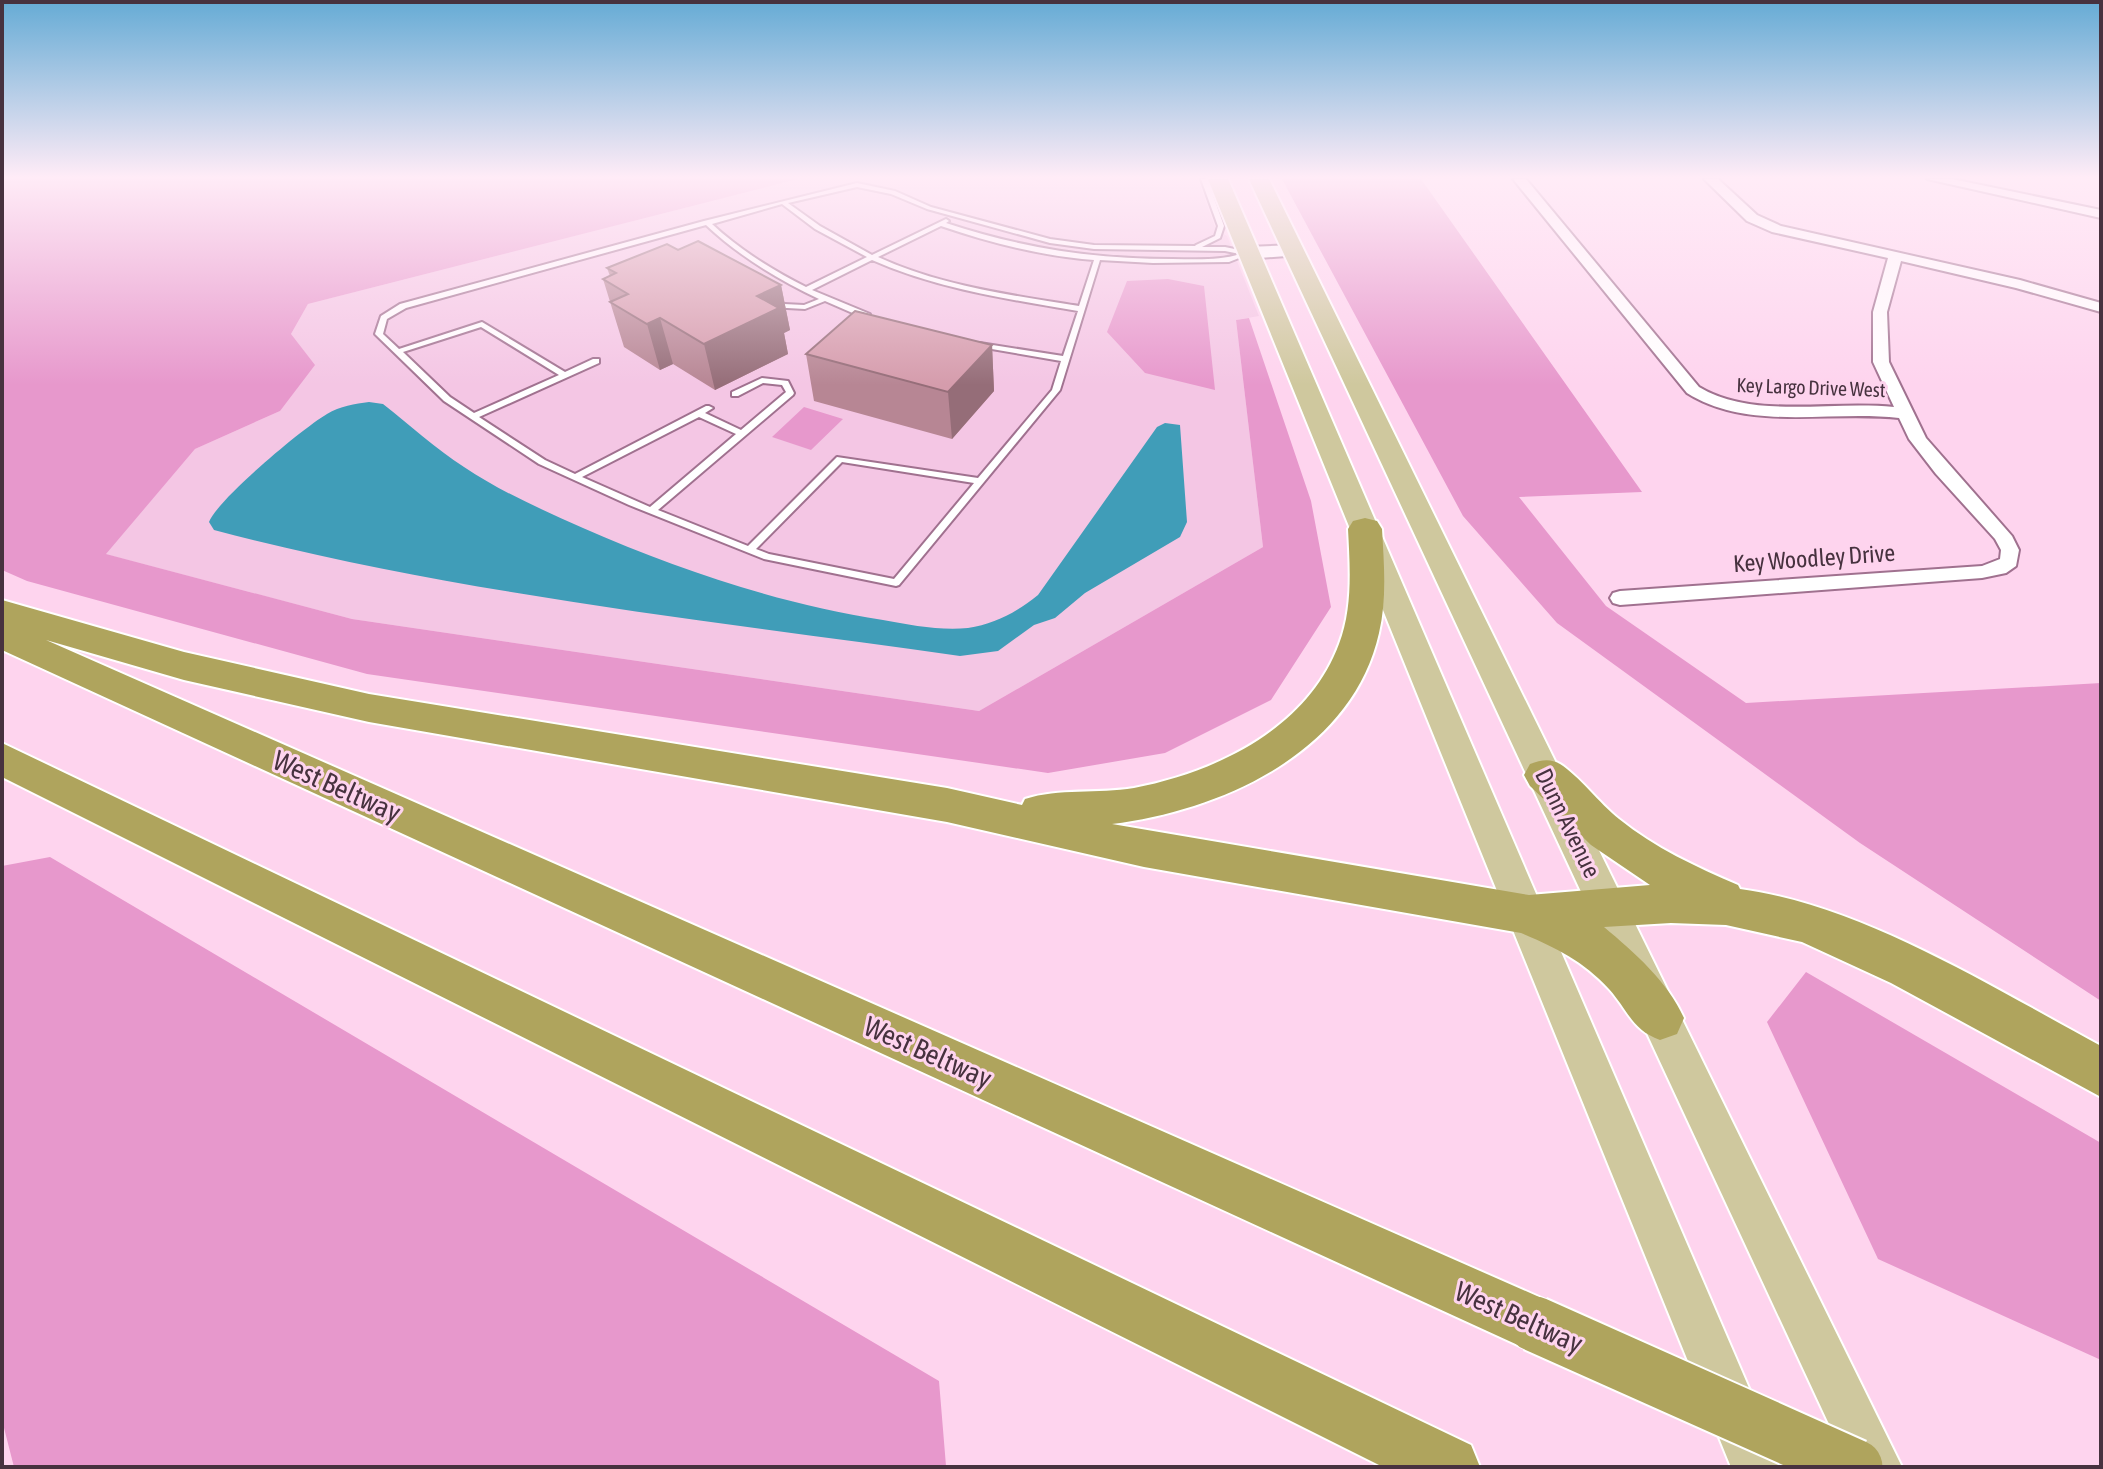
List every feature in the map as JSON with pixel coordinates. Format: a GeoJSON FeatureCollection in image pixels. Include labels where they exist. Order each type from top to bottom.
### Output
{"type":"FeatureCollection","features":[{"type":"Feature","properties":{"kind":"highway"},"geometry":{"type":"LineString","coordinates":[[947,805],[1061,812],[1145,804],[1193,790],[1265,756],[1321,711],[1342,682],[1358,647],[1366,613],[1365,529]]}},
{"type":"Feature","properties":{"kind":"highway"},"geometry":{"type":"LineString","coordinates":[[2,612],[61,632],[294,693],[947,805],[1144,849],[1526,914],[1587,940],[1625,974],[1660,1018]]}},
{"type":"Feature","properties":{"kind":"highway","name":"West Beltway"},"geometry":{"type":"LineString","coordinates":[[2,636],[1855,1467]]}},
{"type":"Feature","properties":{"kind":"highway"},"geometry":{"type":"LineString","coordinates":[[2,759],[1449,1467]]}},
{"type":"Feature","properties":{"kind":"highway"},"geometry":{"type":"LineString","coordinates":[[1545,775],[1589,822],[1637,858],[1682,882],[1751,910]]}},
{"type":"Feature","properties":{"kind":"highway"},"geometry":{"type":"LineString","coordinates":[[1526,914],[1681,904],[1751,910],[1788,918],[1908,968],[2101,1073]]}},
{"type":"Feature","properties":{"kind":"main road"},"geometry":{"type":"LineString","coordinates":[[1245,248],[1757,1467]]}},
{"type":"Feature","properties":{"kind":"main road","name":"Dunn Avenue"},"geometry":{"type":"LineString","coordinates":[[1291,248],[1876,1467]]}},
{"type":"Feature","properties":{"kind":"main road"},"geometry":{"type":"LineString","coordinates":[[1247,253],[1293,251]]}},
{"type":"Feature","properties":{"kind":"street","name":"Key Largo Drive West"},"geometry":{"type":"LineString","coordinates":[[1576,248],[1693,390],[1717,405],[1761,412],[1841,409],[1903,413]]}},
{"type":"Feature","properties":{"kind":"street"},"geometry":{"type":"LineString","coordinates":[[1861,248],[2020,284],[2101,308]]}},
{"type":"Feature","properties":{"kind":"street"},"geometry":{"type":"LineString","coordinates":[[1896,256],[1880,312],[1879,330],[1881,362],[1903,413]]}},
{"type":"Feature","properties":{"kind":"street","name":"Key Woodley Drive"},"geometry":{"type":"LineString","coordinates":[[1620,598],[1999,569],[2009,562],[2010,550],[2003,536],[1942,470],[1903,413]]}},
{"type":"Feature","properties":{"kind":"lane"},"geometry":{"type":"LineString","coordinates":[[614,248],[403,306],[384,318],[379,334],[447,399],[542,462],[651,511],[767,557],[896,583],[1056,390],[1097,261]]}},
{"type":"Feature","properties":{"kind":"lane"},"geometry":{"type":"LineString","coordinates":[[737,248],[786,280],[880,321]]}},
{"type":"Feature","properties":{"kind":"lane"},"geometry":{"type":"LineString","coordinates":[[852,248],[869,259],[965,291],[1082,309]]}},
{"type":"Feature","properties":{"kind":"lane"},"geometry":{"type":"LineString","coordinates":[[806,290],[893,248]]}},
{"type":"Feature","properties":{"kind":"lane"},"geometry":{"type":"LineString","coordinates":[[1017,248],[1097,261],[1229,260],[1247,253]]}},
{"type":"Feature","properties":{"kind":"lane"},"geometry":{"type":"LineString","coordinates":[[1110,248],[1225,249],[1247,253]]}},
{"type":"Feature","properties":{"kind":"lane"},"geometry":{"type":"LineString","coordinates":[[1182,250],[1191,248]]}},
{"type":"Feature","properties":{"kind":"lane"},"geometry":{"type":"LineString","coordinates":[[775,286],[786,280]]}},
{"type":"Feature","properties":{"kind":"lane"},"geometry":{"type":"LineString","coordinates":[[787,306],[805,307],[824,299]]}},
{"type":"Feature","properties":{"kind":"lane"},"geometry":{"type":"LineString","coordinates":[[399,351],[482,324],[565,375]]}},
{"type":"Feature","properties":{"kind":"lane"},"geometry":{"type":"LineString","coordinates":[[969,344],[1066,359]]}},
{"type":"Feature","properties":{"kind":"lane"},"geometry":{"type":"LineString","coordinates":[[474,416],[596,361]]}},
{"type":"Feature","properties":{"kind":"lane"},"geometry":{"type":"LineString","coordinates":[[651,511],[790,393],[785,383],[762,380],[735,394]]}},
{"type":"Feature","properties":{"kind":"lane"},"geometry":{"type":"LineString","coordinates":[[575,477],[709,408]]}},
{"type":"Feature","properties":{"kind":"lane"},"geometry":{"type":"LineString","coordinates":[[698,413],[742,434]]}},
{"type":"Feature","properties":{"kind":"lane"},"geometry":{"type":"LineString","coordinates":[[749,550],[840,459],[980,481]]}},
{"type":"Feature","properties":{"kind":"shaded area"},"geometry":{"type":"Polygon","coordinates":[[[2,248],[529,248],[308,304],[291,334],[315,365],[280,411],[195,449],[106,554],[352,619],[979,711],[1263,547],[1236,320],[1249,318],[1311,501],[1331,607],[1271,700],[1165,753],[1048,773],[367,674],[27,581],[2,570],[2,248]]]}},
{"type":"Feature","properties":{"kind":"shaded area"},"geometry":{"type":"Polygon","coordinates":[[[529,248],[1232,248],[1259,316],[1236,320],[1263,547],[979,711],[352,619],[105,554],[195,449],[280,411],[291,334],[308,304],[529,248]]]}},
{"type":"Feature","properties":{"kind":"shaded area"},"geometry":{"type":"Polygon","coordinates":[[[1319,248],[1469,248],[1642,492],[1519,497],[1606,606],[1746,703],[2101,683],[2101,1001],[1860,843],[1557,623],[1463,516],[1319,248]]]}},
{"type":"Feature","properties":{"kind":"shaded area"},"geometry":{"type":"Polygon","coordinates":[[[1168,279],[1204,286],[1215,390],[1145,373],[1107,332],[1127,281],[1168,279]]]}},
{"type":"Feature","properties":{"kind":"shaded area"},"geometry":{"type":"Polygon","coordinates":[[[804,407],[843,419],[811,450],[772,437],[804,407]]]}},
{"type":"Feature","properties":{"kind":"shaded area"},"geometry":{"type":"Polygon","coordinates":[[[50,857],[939,1381],[946,1466],[14,1467],[2,1420],[2,866],[50,857]]]}},
{"type":"Feature","properties":{"kind":"shaded area"},"geometry":{"type":"Polygon","coordinates":[[[1806,972],[2101,1143],[2101,1360],[1878,1259],[1767,1022],[1806,972]]]}},
{"type":"Feature","properties":{"kind":"water"},"geometry":{"type":"Polygon","coordinates":[[[369,402],[383,404],[443,453],[493,485],[619,543],[768,595],[915,626],[947,629],[987,624],[1022,607],[1038,595],[1157,427],[1165,423],[1180,425],[1187,522],[1180,537],[1085,593],[1055,618],[1034,625],[998,651],[960,656],[492,589],[398,572],[214,530],[209,522],[216,511],[281,448],[332,411],[369,402]]]}},
{"type":"Feature","properties":{"kind":"building"},"geometry":{"type":"Polygon","coordinates":[[[658,248],[678,250],[710,248],[781,285],[757,296],[779,308],[704,344],[660,318],[647,324],[610,302],[628,294],[603,279],[616,273],[607,268],[658,248]]]}},
{"type":"Feature","properties":{"kind":"building"},"geometry":{"type":"Polygon","coordinates":[[[855,311],[992,345],[948,392],[806,354],[855,311]]]}}]}
